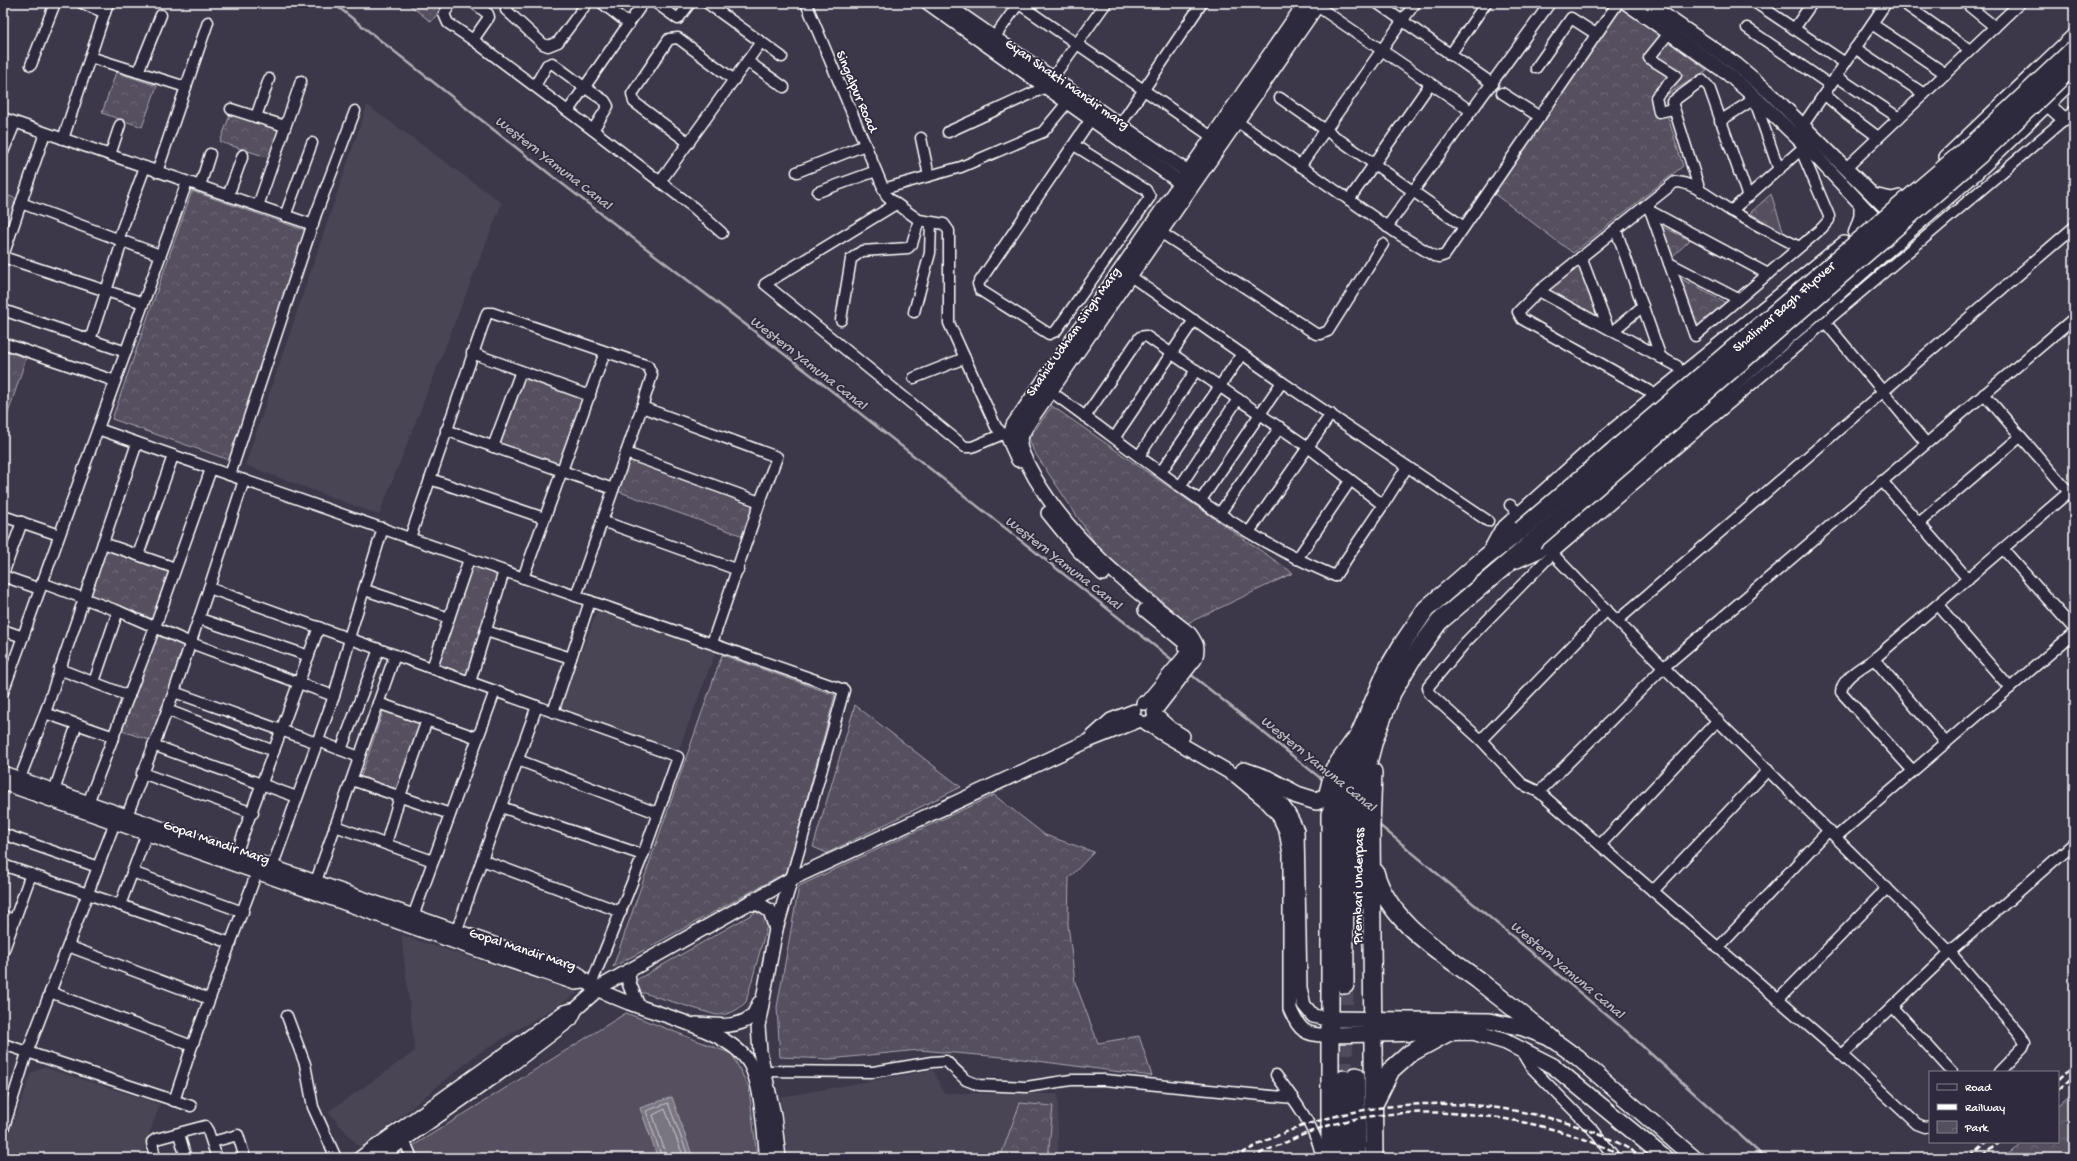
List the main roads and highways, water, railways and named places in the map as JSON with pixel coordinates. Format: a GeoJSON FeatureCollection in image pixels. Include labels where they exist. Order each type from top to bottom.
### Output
{"type":"FeatureCollection","features":[{"type":"Feature","properties":{"kind":"main road","name":"Shalimar Bagh Flyover"},"geometry":{"type":"LineString","coordinates":[[1367,736],[1388,668],[1426,609],[1486,557],[1521,530],[1975,142],[2074,49]]}},
{"type":"Feature","properties":{"kind":"main road","name":"Shalimar Bagh Flyover"},"geometry":{"type":"LineString","coordinates":[[1367,736],[1412,659],[1439,622],[1503,567],[1544,547],[1984,151],[2074,65]]}},
{"type":"Feature","properties":{"kind":"main road"},"geometry":{"type":"LineString","coordinates":[[1330,1158],[1330,814],[1336,803],[1334,769],[1367,736]]}},
{"type":"Feature","properties":{"kind":"main road"},"geometry":{"type":"LineString","coordinates":[[1367,736],[1360,791],[1364,824],[1372,861],[1382,892],[1400,917],[1426,941],[1578,1058],[1694,1158]]}},
{"type":"Feature","properties":{"kind":"main road"},"geometry":{"type":"LineString","coordinates":[[1360,791],[1367,736]]}},
{"type":"Feature","properties":{"kind":"main road"},"geometry":{"type":"LineString","coordinates":[[1244,771],[1267,779],[1297,795],[1316,801],[1336,803]]}},
{"type":"Feature","properties":{"kind":"main road","name":"Prembari Underpass"},"geometry":{"type":"LineString","coordinates":[[1360,791],[1336,803],[1350,985],[1364,824]]}},
{"type":"Feature","properties":{"kind":"main road"},"geometry":{"type":"LineString","coordinates":[[1372,861],[1374,1158]]}},
{"type":"Feature","properties":{"kind":"main road"},"geometry":{"type":"LineString","coordinates":[[1372,1027],[1489,1021],[1523,1028],[1552,1039]]}},
{"type":"Feature","properties":{"kind":"main road"},"geometry":{"type":"LineString","coordinates":[[1329,1027],[1372,1027],[1473,1032],[1506,1042],[1553,1066],[1665,1158]]}},
{"type":"Feature","properties":{"kind":"main road"},"geometry":{"type":"LineString","coordinates":[[1373,1108],[1391,1070],[1409,1054],[1451,1031]]}},
{"type":"Feature","properties":{"kind":"main road"},"geometry":{"type":"LineString","coordinates":[[1344,1158],[1350,1078],[1357,1158]]}},
{"type":"Feature","properties":{"kind":"water"},"geometry":{"type":"Polygon","coordinates":[[[672,1097],[693,1158],[658,1158],[640,1108],[672,1097]]]}},
{"type":"Feature","properties":{"kind":"waterway","name":"Western Yamuna Canal"},"geometry":{"type":"LineString","coordinates":[[333,3],[556,179],[819,381],[1175,662]]}},
{"type":"Feature","properties":{"kind":"waterway","name":"Western Yamuna Canal"},"geometry":{"type":"LineString","coordinates":[[1189,673],[1324,781]]}},
{"type":"Feature","properties":{"kind":"waterway","name":"Western Yamuna Canal"},"geometry":{"type":"LineString","coordinates":[[1378,824],[1627,1032],[1765,1158]]}},
{"type":"Feature","properties":{"kind":"tunnel"},"geometry":{"type":"LineString","coordinates":[[1344,1079],[1345,985]]}},
{"type":"Feature","properties":{"kind":"railway"},"geometry":{"type":"LineString","coordinates":[[2059,1079],[2074,1065]]}},
{"type":"Feature","properties":{"kind":"railway"},"geometry":{"type":"LineString","coordinates":[[2059,1089],[2074,1076]]}},
{"type":"Feature","properties":{"kind":"railway"},"geometry":{"type":"LineString","coordinates":[[1234,1158],[1275,1137],[1318,1121],[1363,1110],[1409,1105],[1455,1104],[1502,1108],[1547,1117],[1591,1131],[1619,1143],[1645,1158]]}},
{"type":"Feature","properties":{"kind":"railway"},"geometry":{"type":"LineString","coordinates":[[1251,1158],[1315,1130],[1351,1120],[1390,1114],[1431,1112],[1473,1115],[1515,1121],[1555,1130],[1593,1143],[1627,1158]]}},
{"type":"Feature","properties":{"kind":"railway"},"geometry":{"type":"LineString","coordinates":[[1970,1158],[1987,1143]]}},
{"type":"Feature","properties":{"kind":"railway"},"geometry":{"type":"LineString","coordinates":[[1982,1158],[1999,1143]]}}]}
